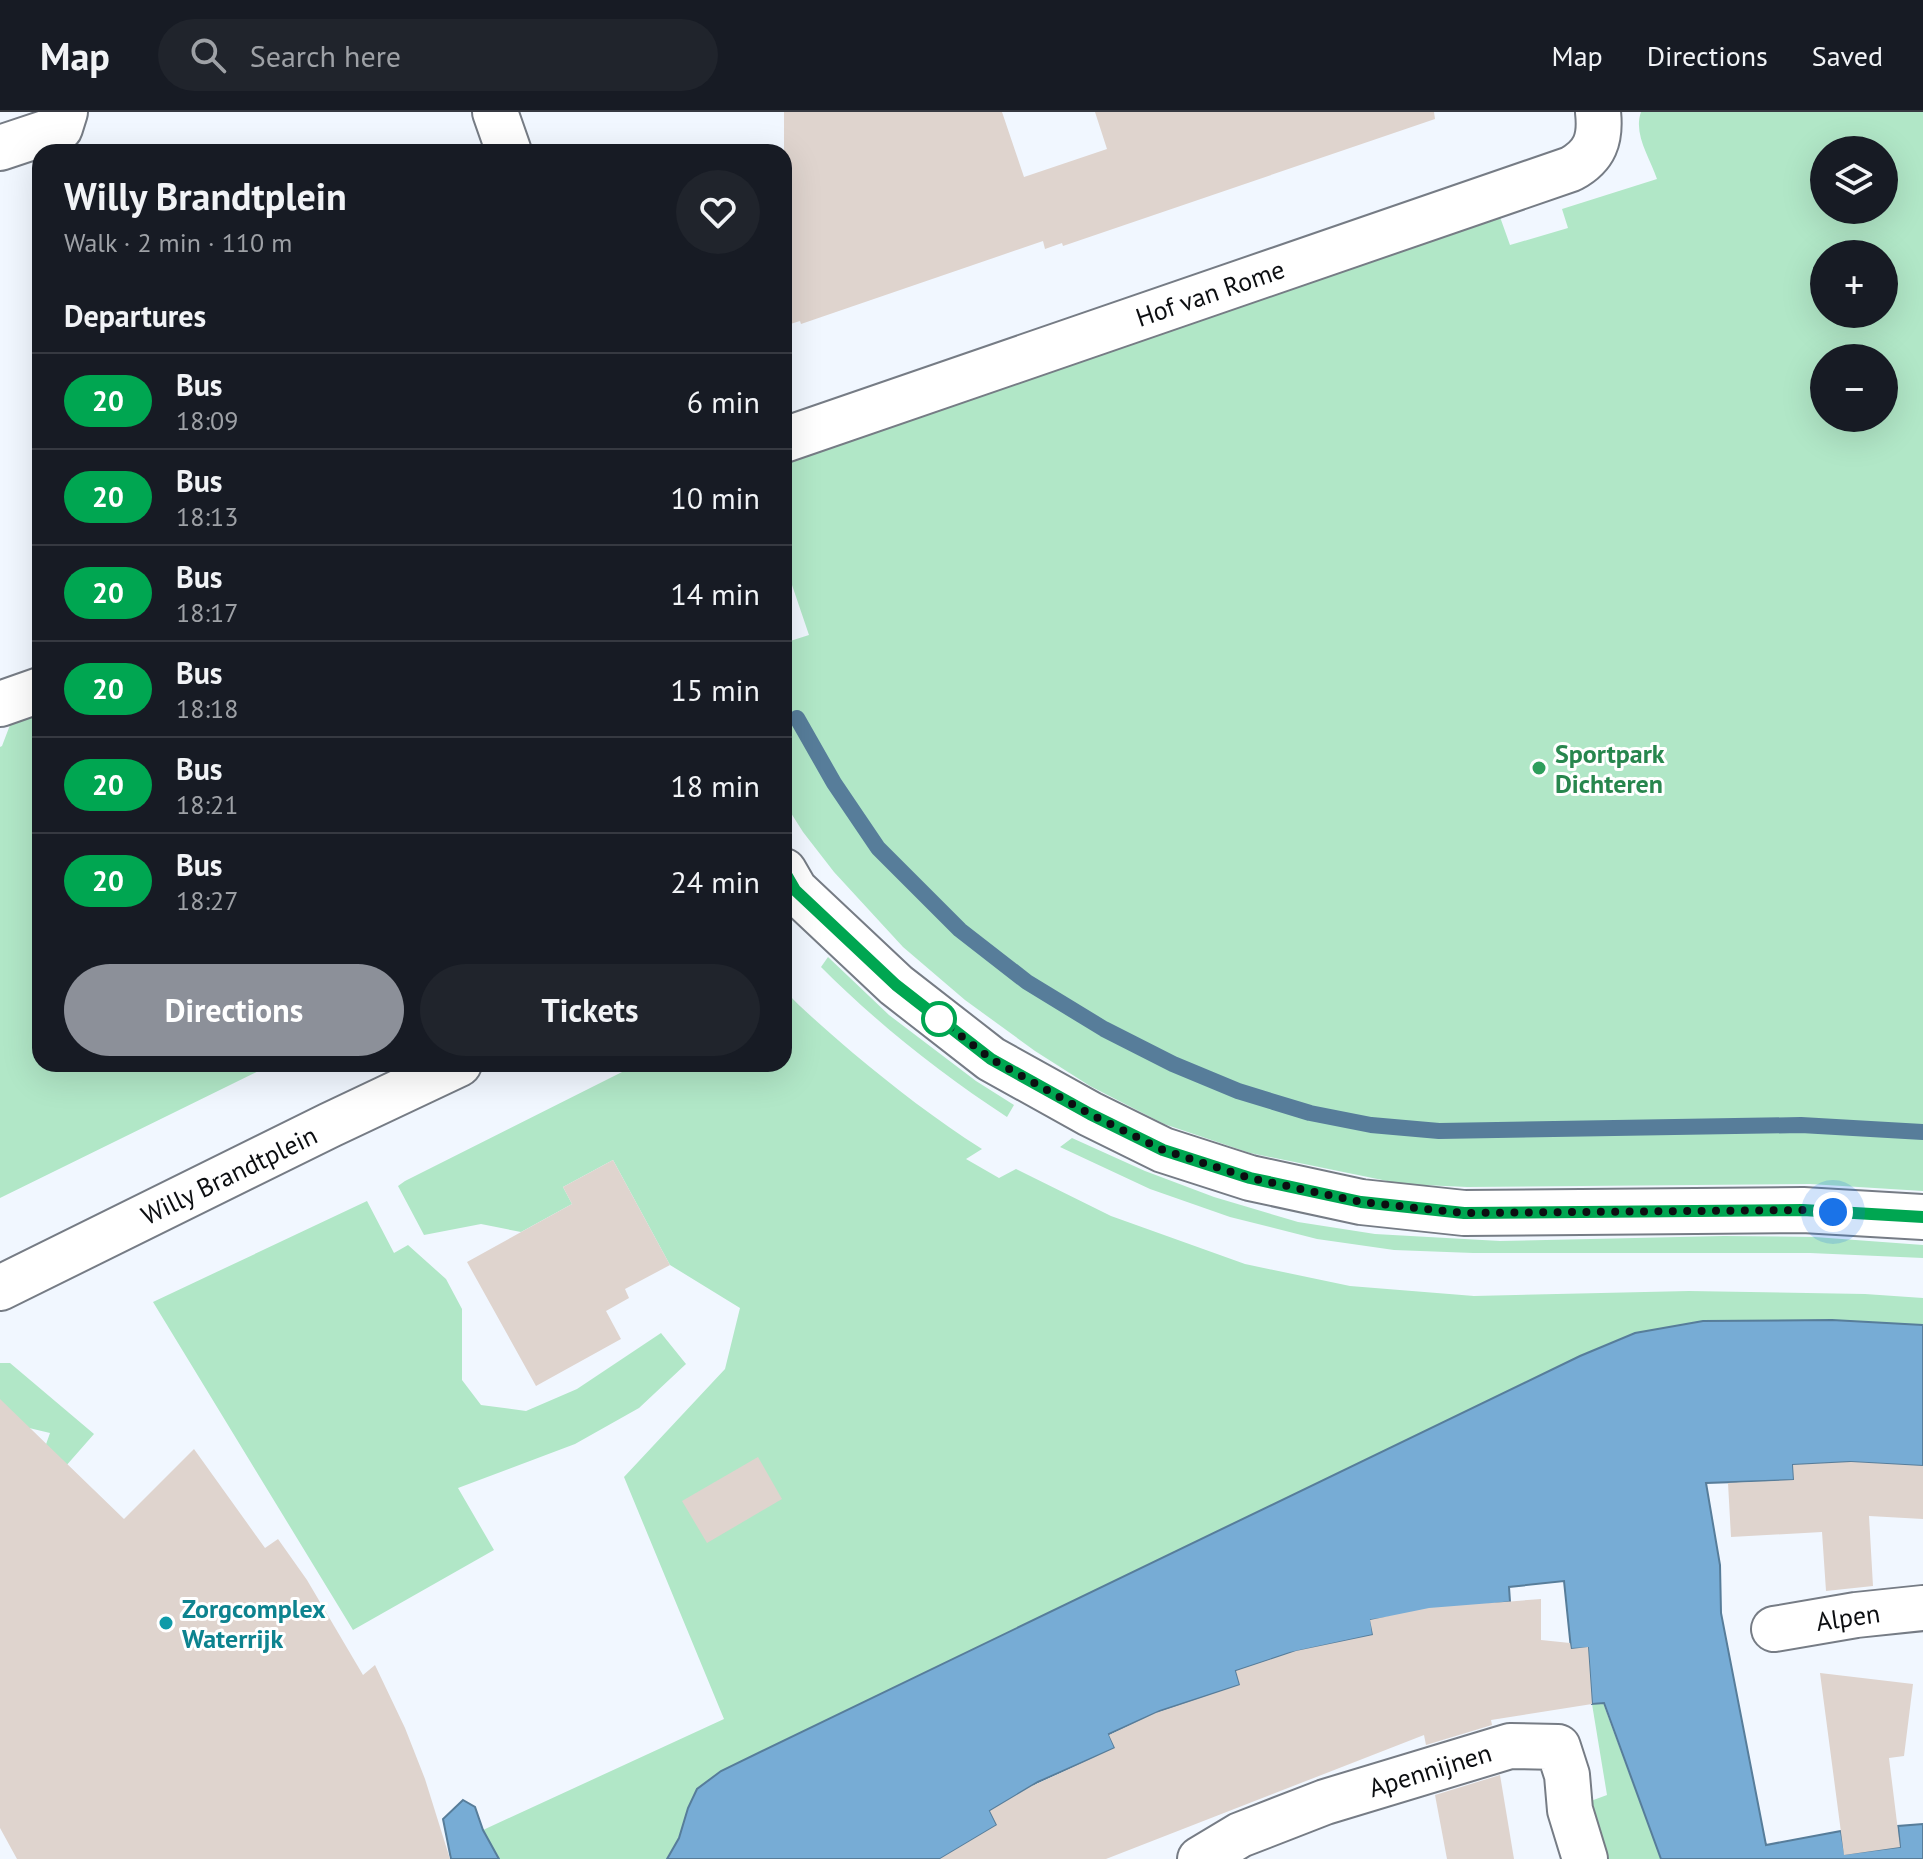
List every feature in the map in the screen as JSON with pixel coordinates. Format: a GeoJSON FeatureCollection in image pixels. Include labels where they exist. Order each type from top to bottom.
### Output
{"type":"FeatureCollection","features":[{"type":"Feature","properties":{"kind":"street"},"geometry":{"type":"LineString","coordinates":[[0,148],[60,128],[65,112]]}},
{"type":"Feature","properties":{"kind":"street"},"geometry":{"type":"LineString","coordinates":[[495,112],[506,144]]}},
{"type":"Feature","properties":{"kind":"street","name":"Hof van Rome"},"geometry":{"type":"LineString","coordinates":[[792,437],[1571,169],[1585,161],[1595,147],[1598,112]]}},
{"type":"Feature","properties":{"kind":"street"},"geometry":{"type":"LineString","coordinates":[[0,704],[32,693]]}},
{"type":"Feature","properties":{"kind":"street"},"geometry":{"type":"LineString","coordinates":[[792,890],[896,985],[991,1059],[1163,1150],[1250,1178],[1361,1202],[1464,1213],[1803,1210],[1923,1217]]}},
{"type":"Feature","properties":{"kind":"street","name":"Willy Brandtplein"},"geometry":{"type":"LineString","coordinates":[[0,1288],[442,1072]]}},
{"type":"Feature","properties":{"kind":"street","name":"Alpen"},"geometry":{"type":"LineString","coordinates":[[1774,1629],[1856,1615],[1923,1608]]}},
{"type":"Feature","properties":{"kind":"street","name":"Apennijnen"},"geometry":{"type":"LineString","coordinates":[[1200,1859],[1240,1835],[1325,1802],[1510,1746],[1558,1747],[1567,1775],[1570,1810],[1585,1859]]}},
{"type":"Feature","properties":{"kind":"green space","name":"Sportpark Dichteren"},"geometry":{"type":"Polygon","coordinates":[[[1641,112],[1923,112],[1923,1191],[1810,1184],[1467,1187],[1402,1184],[1250,1153],[1164,1124],[1090,1086],[965,1000],[903,947],[834,872],[792,815],[792,640],[809,635],[792,585],[792,458],[1500,217],[1510,245],[1568,228],[1562,209],[1657,179],[1641,137],[1641,112]]]}},
{"type":"Feature","properties":{"kind":"green space"},"geometry":{"type":"Polygon","coordinates":[[[32,718],[32,1072],[257,1072],[0,1198],[0,747],[10,725],[32,718]]]}},
{"type":"Feature","properties":{"kind":"green space"},"geometry":{"type":"Polygon","coordinates":[[[828,957],[889,1015],[976,1081],[1014,1105],[1007,1117],[887,1028],[821,967],[828,957]]]}},
{"type":"Feature","properties":{"kind":"green space"},"geometry":{"type":"Polygon","coordinates":[[[792,998],[884,1078],[982,1149],[966,1159],[999,1178],[1016,1169],[1111,1216],[1245,1264],[1350,1286],[1474,1296],[1689,1291],[1923,1298],[1923,1325],[1832,1320],[1703,1321],[1635,1333],[1580,1356],[721,1771],[688,1808],[679,1838],[667,1859],[499,1859],[483,1830],[724,1719],[624,1477],[725,1369],[740,1308],[670,1265],[613,1160],[563,1187],[572,1204],[521,1232],[481,1224],[424,1235],[398,1186],[622,1072],[792,1072],[792,998]]]}},
{"type":"Feature","properties":{"kind":"green space"},"geometry":{"type":"Polygon","coordinates":[[[1072,1138],[1145,1171],[1214,1197],[1298,1222],[1375,1234],[1500,1241],[1815,1237],[1923,1245],[1923,1258],[1810,1253],[1473,1253],[1394,1250],[1317,1239],[1230,1217],[1150,1189],[1060,1147],[1072,1138]]]}},
{"type":"Feature","properties":{"kind":"green space"},"geometry":{"type":"Polygon","coordinates":[[[367,1201],[394,1253],[408,1245],[446,1279],[462,1309],[462,1380],[481,1405],[526,1411],[577,1389],[661,1333],[686,1364],[639,1408],[575,1444],[458,1488],[494,1550],[353,1630],[153,1302],[367,1201]]]}},
{"type":"Feature","properties":{"kind":"green space"},"geometry":{"type":"Polygon","coordinates":[[[0,1363],[10,1363],[94,1434],[65,1467],[44,1450],[50,1433],[0,1421],[0,1363]]]}},
{"type":"Feature","properties":{"kind":"green space"},"geometry":{"type":"Polygon","coordinates":[[[1603,1703],[1661,1859],[1604,1859],[1588,1802],[1607,1795],[1592,1704],[1603,1703]]]}},
{"type":"Feature","properties":{"kind":"water"},"geometry":{"type":"Polygon","coordinates":[[[1832,1320],[1923,1325],[1923,1466],[1850,1462],[1793,1465],[1794,1480],[1706,1483],[1720,1565],[1721,1613],[1766,1845],[1841,1831],[1845,1854],[1900,1847],[1898,1826],[1923,1824],[1923,1859],[1661,1859],[1604,1703],[1592,1704],[1588,1648],[1571,1649],[1564,1581],[1509,1587],[1510,1602],[1371,1620],[1373,1635],[1290,1653],[1236,1671],[1240,1685],[1160,1711],[1109,1734],[1115,1748],[1038,1782],[990,1811],[997,1825],[940,1859],[667,1859],[679,1838],[697,1789],[721,1771],[1580,1356],[1635,1333],[1703,1321],[1832,1320]]]}},
{"type":"Feature","properties":{"kind":"water"},"geometry":{"type":"Polygon","coordinates":[[[463,1800],[475,1807],[499,1859],[451,1859],[443,1819],[463,1800]]]}},
{"type":"Feature","properties":{"kind":"building"},"geometry":{"type":"Polygon","coordinates":[[[784,112],[1002,112],[1024,177],[1107,149],[1095,112],[1434,112],[1435,119],[1063,246],[1062,243],[1045,249],[1043,241],[801,324],[800,321],[792,324],[792,144],[784,144],[784,112]]]}},
{"type":"Feature","properties":{"kind":"building"},"geometry":{"type":"Polygon","coordinates":[[[613,1160],[670,1265],[625,1289],[629,1298],[606,1311],[621,1339],[536,1386],[467,1262],[572,1204],[563,1187],[613,1160]]]}},
{"type":"Feature","properties":{"kind":"building","name":"Zorgcomplex Waterrijk"},"geometry":{"type":"Polygon","coordinates":[[[0,1399],[124,1519],[194,1449],[265,1548],[278,1539],[307,1580],[363,1675],[375,1665],[425,1779],[450,1859],[17,1859],[0,1828],[0,1399]]]}},
{"type":"Feature","properties":{"kind":"building"},"geometry":{"type":"Polygon","coordinates":[[[758,1457],[782,1499],[707,1543],[682,1501],[758,1457]]]}},
{"type":"Feature","properties":{"kind":"building"},"geometry":{"type":"Polygon","coordinates":[[[1851,1462],[1923,1466],[1923,1519],[1869,1516],[1873,1586],[1826,1591],[1822,1532],[1731,1537],[1728,1483],[1794,1480],[1793,1465],[1851,1462]]]}},
{"type":"Feature","properties":{"kind":"building"},"geometry":{"type":"Polygon","coordinates":[[[1541,1599],[1541,1640],[1570,1643],[1571,1649],[1588,1647],[1592,1704],[1491,1720],[1492,1725],[1426,1745],[1424,1735],[1106,1859],[940,1859],[997,1825],[990,1811],[1032,1786],[1115,1748],[1109,1735],[1156,1713],[1240,1685],[1236,1671],[1296,1651],[1373,1635],[1370,1620],[1429,1608],[1541,1599]]]}},
{"type":"Feature","properties":{"kind":"building"},"geometry":{"type":"Polygon","coordinates":[[[1820,1673],[1913,1684],[1904,1756],[1889,1758],[1900,1847],[1844,1855],[1820,1673]]]}},
{"type":"Feature","properties":{"kind":"building"},"geometry":{"type":"Polygon","coordinates":[[[1500,1775],[1514,1859],[1447,1859],[1435,1795],[1500,1775]]]}},
{"type":"Feature","properties":{"kind":"waterway"},"geometry":{"type":"LineString","coordinates":[[797,718],[834,783],[878,848],[960,930],[1027,982],[1104,1029],[1173,1064],[1238,1091],[1310,1113],[1371,1125],[1439,1131],[1801,1125],[1923,1132]]}},
{"type":"Feature","properties":{"kind":"bus line","name":"20"},"geometry":{"type":"LineString","coordinates":[[792,885],[896,985],[991,1059],[1163,1150],[1250,1178],[1361,1202],[1464,1213],[1803,1210],[1923,1217]]}},
{"type":"Feature","properties":{"kind":"place","name":"Sportpark Dichteren"},"geometry":{"type":"Point","coordinates":[1539,768]}},
{"type":"Feature","properties":{"kind":"place","name":"Zorgcomplex Waterrijk"},"geometry":{"type":"Point","coordinates":[166,1623]}},
{"type":"Feature","properties":{"kind":"route"},"geometry":{"type":"LineString","coordinates":[[939,1019],[991,1059],[1163,1150],[1250,1178],[1361,1202],[1464,1213],[1833,1212]]}}]}
